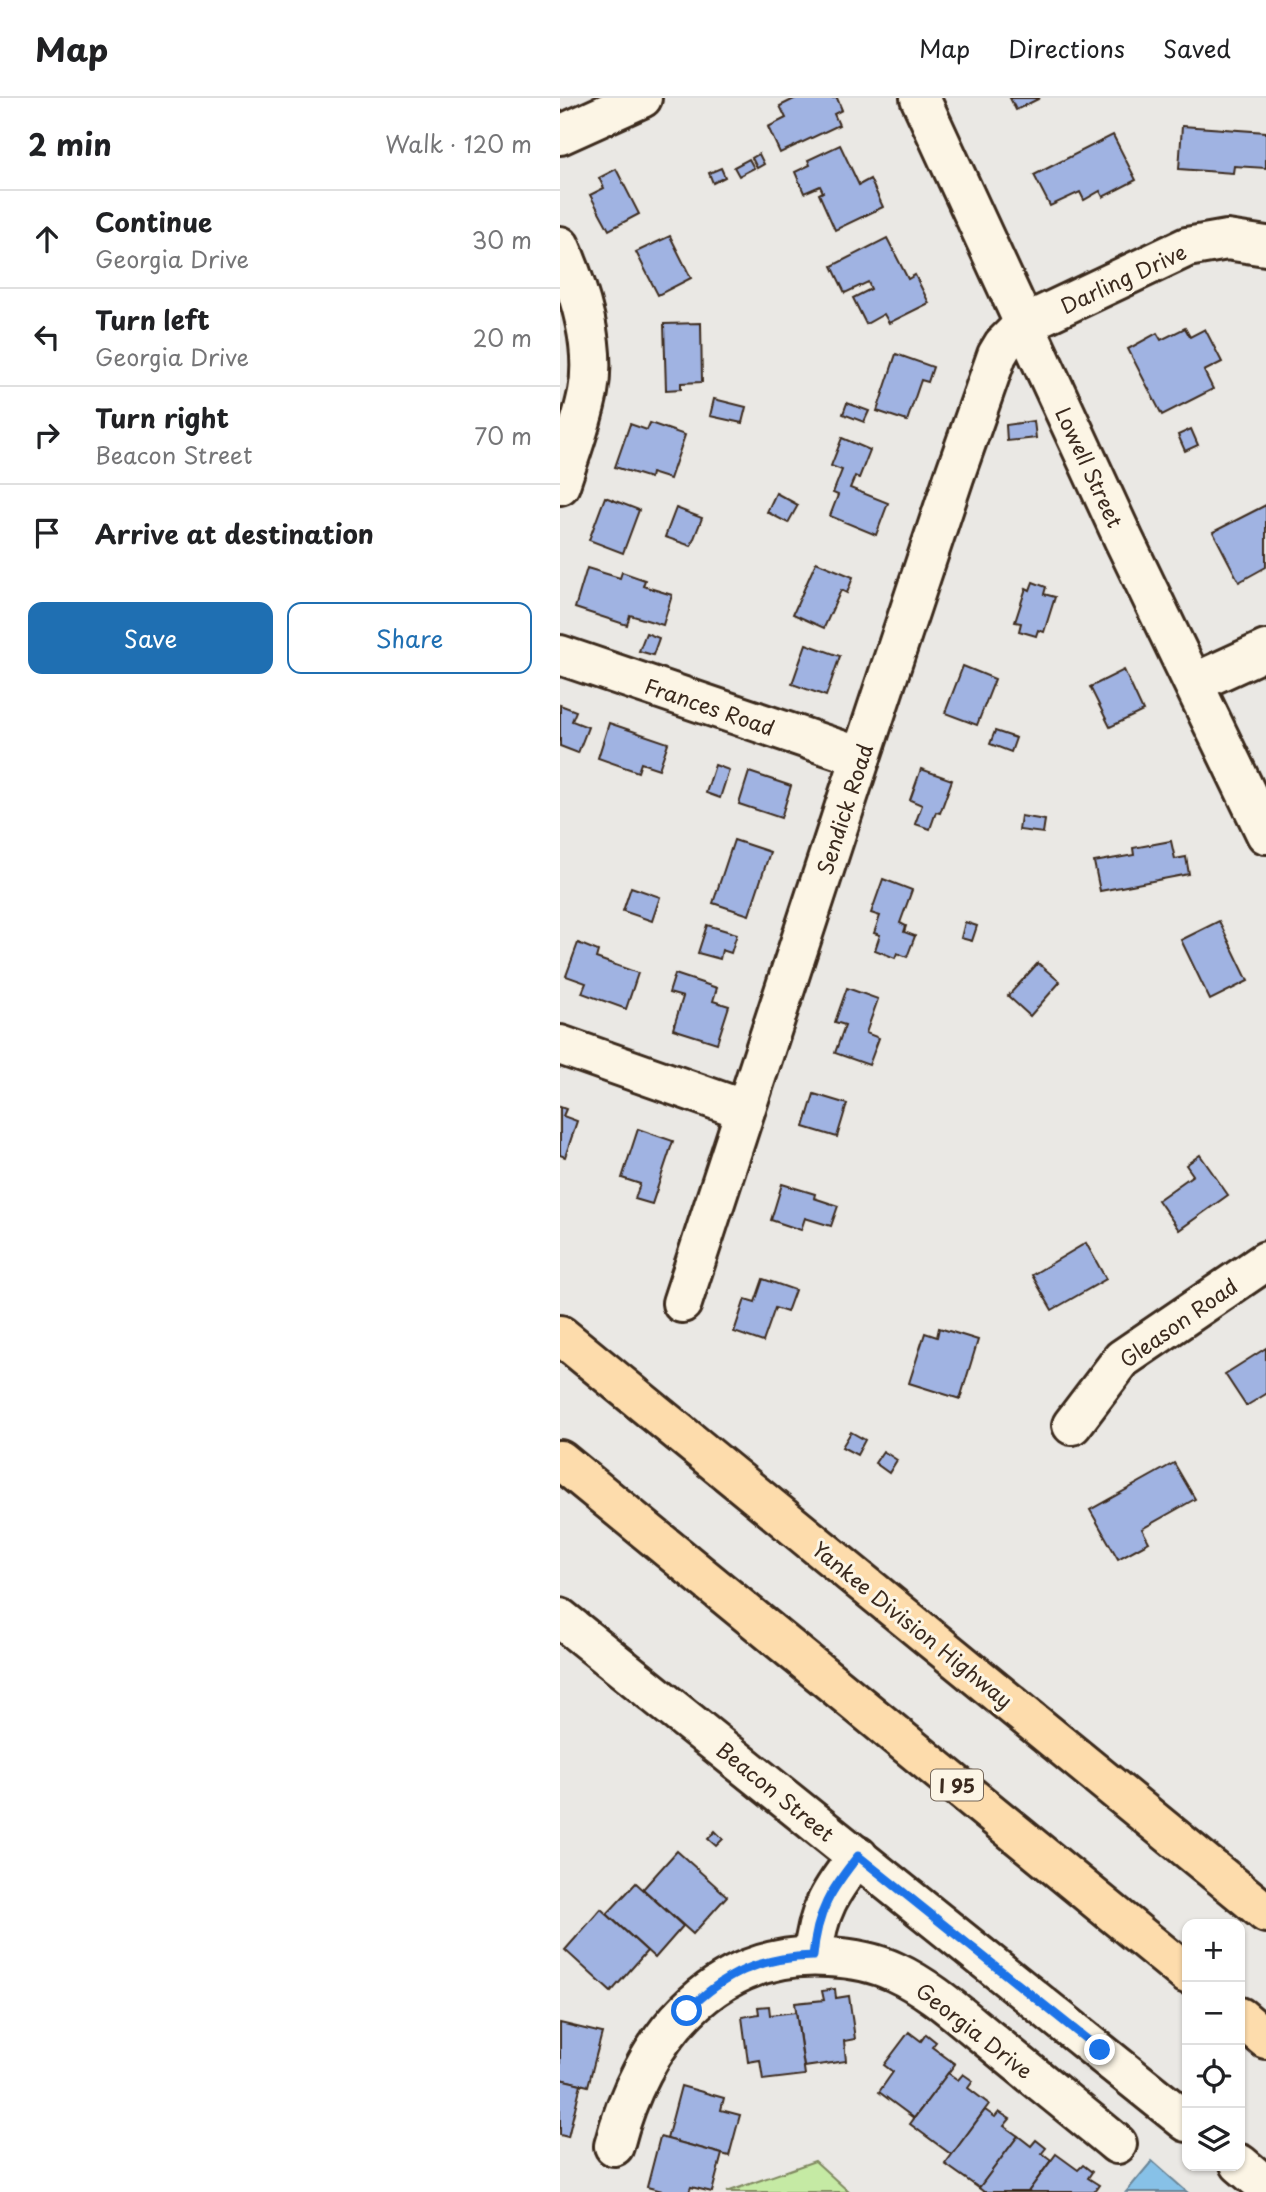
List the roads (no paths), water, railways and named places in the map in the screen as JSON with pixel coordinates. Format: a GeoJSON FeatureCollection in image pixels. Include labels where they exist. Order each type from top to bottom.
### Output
{"type":"FeatureCollection","features":[{"type":"Feature","properties":{"kind":"highway","name":"Yankee Division Highway"},"geometry":{"type":"LineString","coordinates":[[560,1335],[1266,1913]]}},
{"type":"Feature","properties":{"kind":"highway","name":"I 95"},"geometry":{"type":"LineString","coordinates":[[560,1460],[1182,1970]]}},
{"type":"Feature","properties":{"kind":"highway"},"geometry":{"type":"LineString","coordinates":[[1245,2021],[1266,2039]]}},
{"type":"Feature","properties":{"kind":"street"},"geometry":{"type":"LineString","coordinates":[[560,135],[642,98]]}},
{"type":"Feature","properties":{"kind":"street","name":"Lowell Street"},"geometry":{"type":"LineString","coordinates":[[920,98],[1112,515],[1266,834]]}},
{"type":"Feature","properties":{"kind":"street","name":"Darling Drive"},"geometry":{"type":"LineString","coordinates":[[1024,324],[1187,247],[1227,240],[1266,246]]}},
{"type":"Feature","properties":{"kind":"street"},"geometry":{"type":"LineString","coordinates":[[560,246],[581,305],[589,372],[581,421],[560,485]]}},
{"type":"Feature","properties":{"kind":"street","name":"Sendick Road"},"geometry":{"type":"LineString","coordinates":[[682,1303],[861,757],[995,360],[1003,345],[1024,324]]}},
{"type":"Feature","properties":{"kind":"street"},"geometry":{"type":"LineString","coordinates":[[1194,683],[1266,649]]}},
{"type":"Feature","properties":{"kind":"street","name":"Frances Road"},"geometry":{"type":"LineString","coordinates":[[560,655],[861,757]]}},
{"type":"Feature","properties":{"kind":"street"},"geometry":{"type":"LineString","coordinates":[[560,1045],[745,1110]]}},
{"type":"Feature","properties":{"kind":"street","name":"Gleason Road"},"geometry":{"type":"LineString","coordinates":[[1072,1425],[1122,1359],[1266,1261]]}},
{"type":"Feature","properties":{"kind":"street","name":"Beacon Street"},"geometry":{"type":"LineString","coordinates":[[560,1619],[1182,2118]]}},
{"type":"Feature","properties":{"kind":"street"},"geometry":{"type":"LineString","coordinates":[[813,1956],[817,1925],[824,1903],[858,1856]]}},
{"type":"Feature","properties":{"kind":"street","name":"Georgia Drive"},"geometry":{"type":"LineString","coordinates":[[614,2146],[626,2104],[646,2065],[662,2040],[700,1999],[721,1982],[754,1965],[792,1957],[813,1956],[864,1961],[894,1971],[915,1982],[1117,2144]]}},
{"type":"Feature","properties":{"kind":"street"},"geometry":{"type":"LineString","coordinates":[[1245,2168],[1266,2186]]}},
{"type":"Feature","properties":{"kind":"water"},"geometry":{"type":"Polygon","coordinates":[[[1152,2161],[1187,2192],[1126,2192],[1152,2161]]]}}]}
